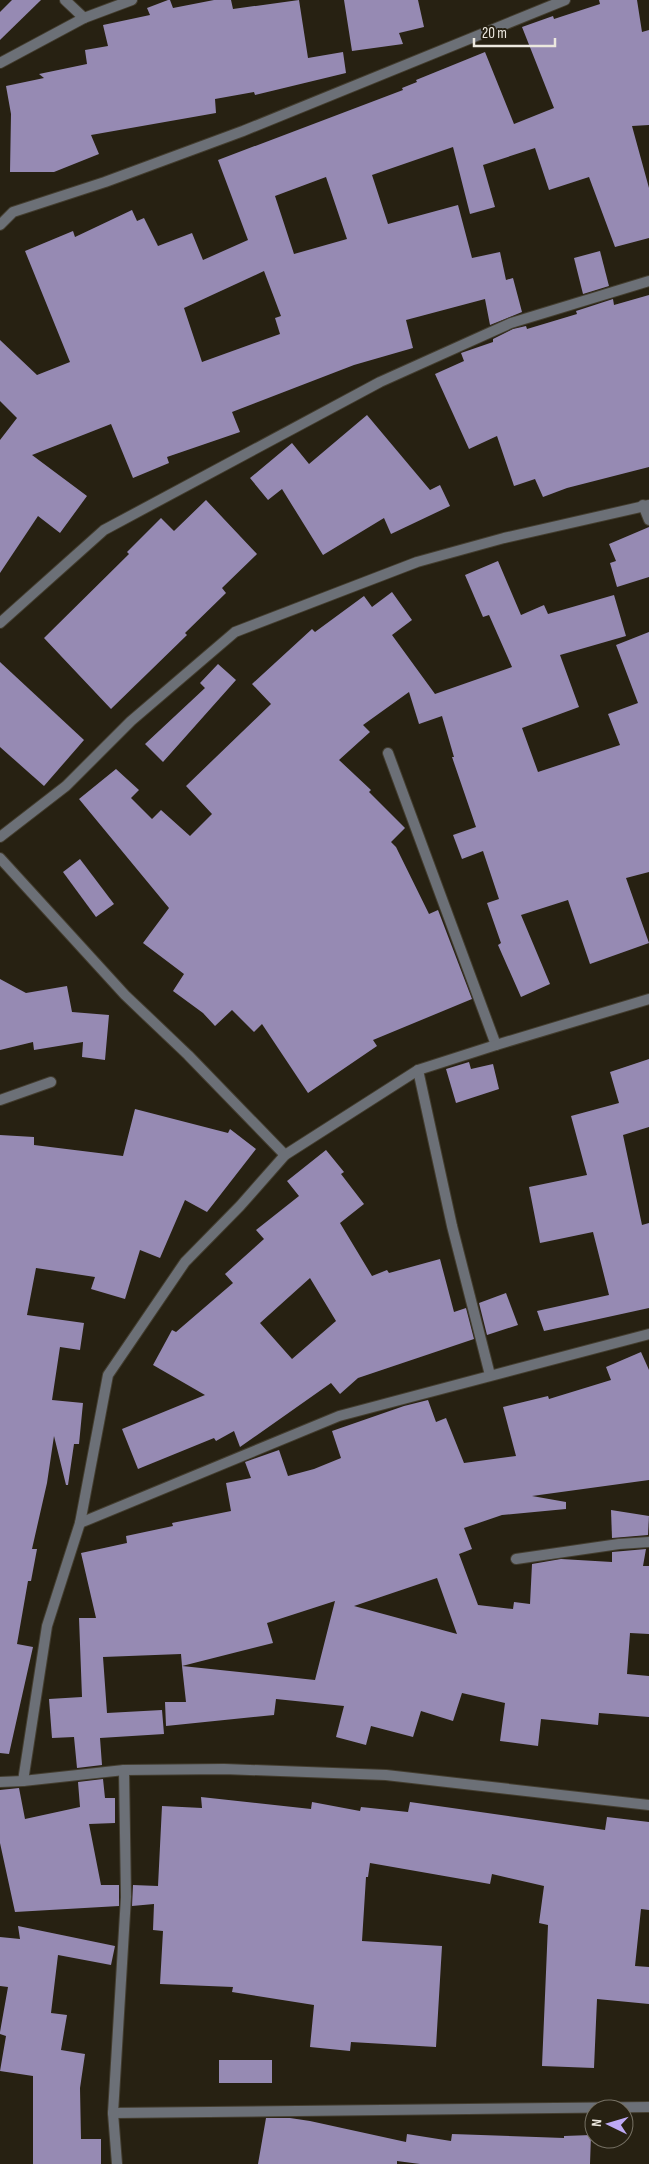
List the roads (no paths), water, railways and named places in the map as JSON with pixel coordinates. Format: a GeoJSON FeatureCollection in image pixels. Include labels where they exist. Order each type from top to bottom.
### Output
{"type":"FeatureCollection","features":[{"type":"Feature","properties":{"kind":"street"},"geometry":{"type":"LineString","coordinates":[[65,0],[84,18]]}},
{"type":"Feature","properties":{"kind":"street"},"geometry":{"type":"LineString","coordinates":[[0,63],[84,18],[132,0]]}},
{"type":"Feature","properties":{"kind":"street"},"geometry":{"type":"LineString","coordinates":[[0,225],[13,212],[105,182],[243,131],[565,0]]}},
{"type":"Feature","properties":{"kind":"street"},"geometry":{"type":"LineString","coordinates":[[0,622],[104,530],[380,382],[511,323],[649,281]]}},
{"type":"Feature","properties":{"kind":"street"},"geometry":{"type":"LineString","coordinates":[[0,837],[66,786],[131,721],[235,632],[417,562],[504,538],[646,505],[649,520]]}},
{"type":"Feature","properties":{"kind":"street"},"geometry":{"type":"LineString","coordinates":[[388,753],[496,1045]]}},
{"type":"Feature","properties":{"kind":"street"},"geometry":{"type":"LineString","coordinates":[[0,858],[125,995],[188,1055],[284,1155]]}},
{"type":"Feature","properties":{"kind":"street"},"geometry":{"type":"LineString","coordinates":[[24,1782],[48,1626],[80,1523],[108,1375],[185,1262],[240,1206],[284,1155],[418,1070],[649,999]]}},
{"type":"Feature","properties":{"kind":"street"},"geometry":{"type":"LineString","coordinates":[[418,1070],[452,1226],[490,1375]]}},
{"type":"Feature","properties":{"kind":"street"},"geometry":{"type":"LineString","coordinates":[[0,1100],[51,1082]]}},
{"type":"Feature","properties":{"kind":"street"},"geometry":{"type":"LineString","coordinates":[[80,1523],[338,1416],[649,1334]]}},
{"type":"Feature","properties":{"kind":"street"},"geometry":{"type":"LineString","coordinates":[[516,1559],[619,1544],[649,1542]]}},
{"type":"Feature","properties":{"kind":"street"},"geometry":{"type":"LineString","coordinates":[[0,1782],[24,1782],[124,1770],[224,1769],[386,1775],[649,1804]]}},
{"type":"Feature","properties":{"kind":"street"},"geometry":{"type":"LineString","coordinates":[[117,2164],[113,2113],[126,1897],[124,1770]]}},
{"type":"Feature","properties":{"kind":"street"},"geometry":{"type":"LineString","coordinates":[[113,2113],[649,2107]]}}]}
